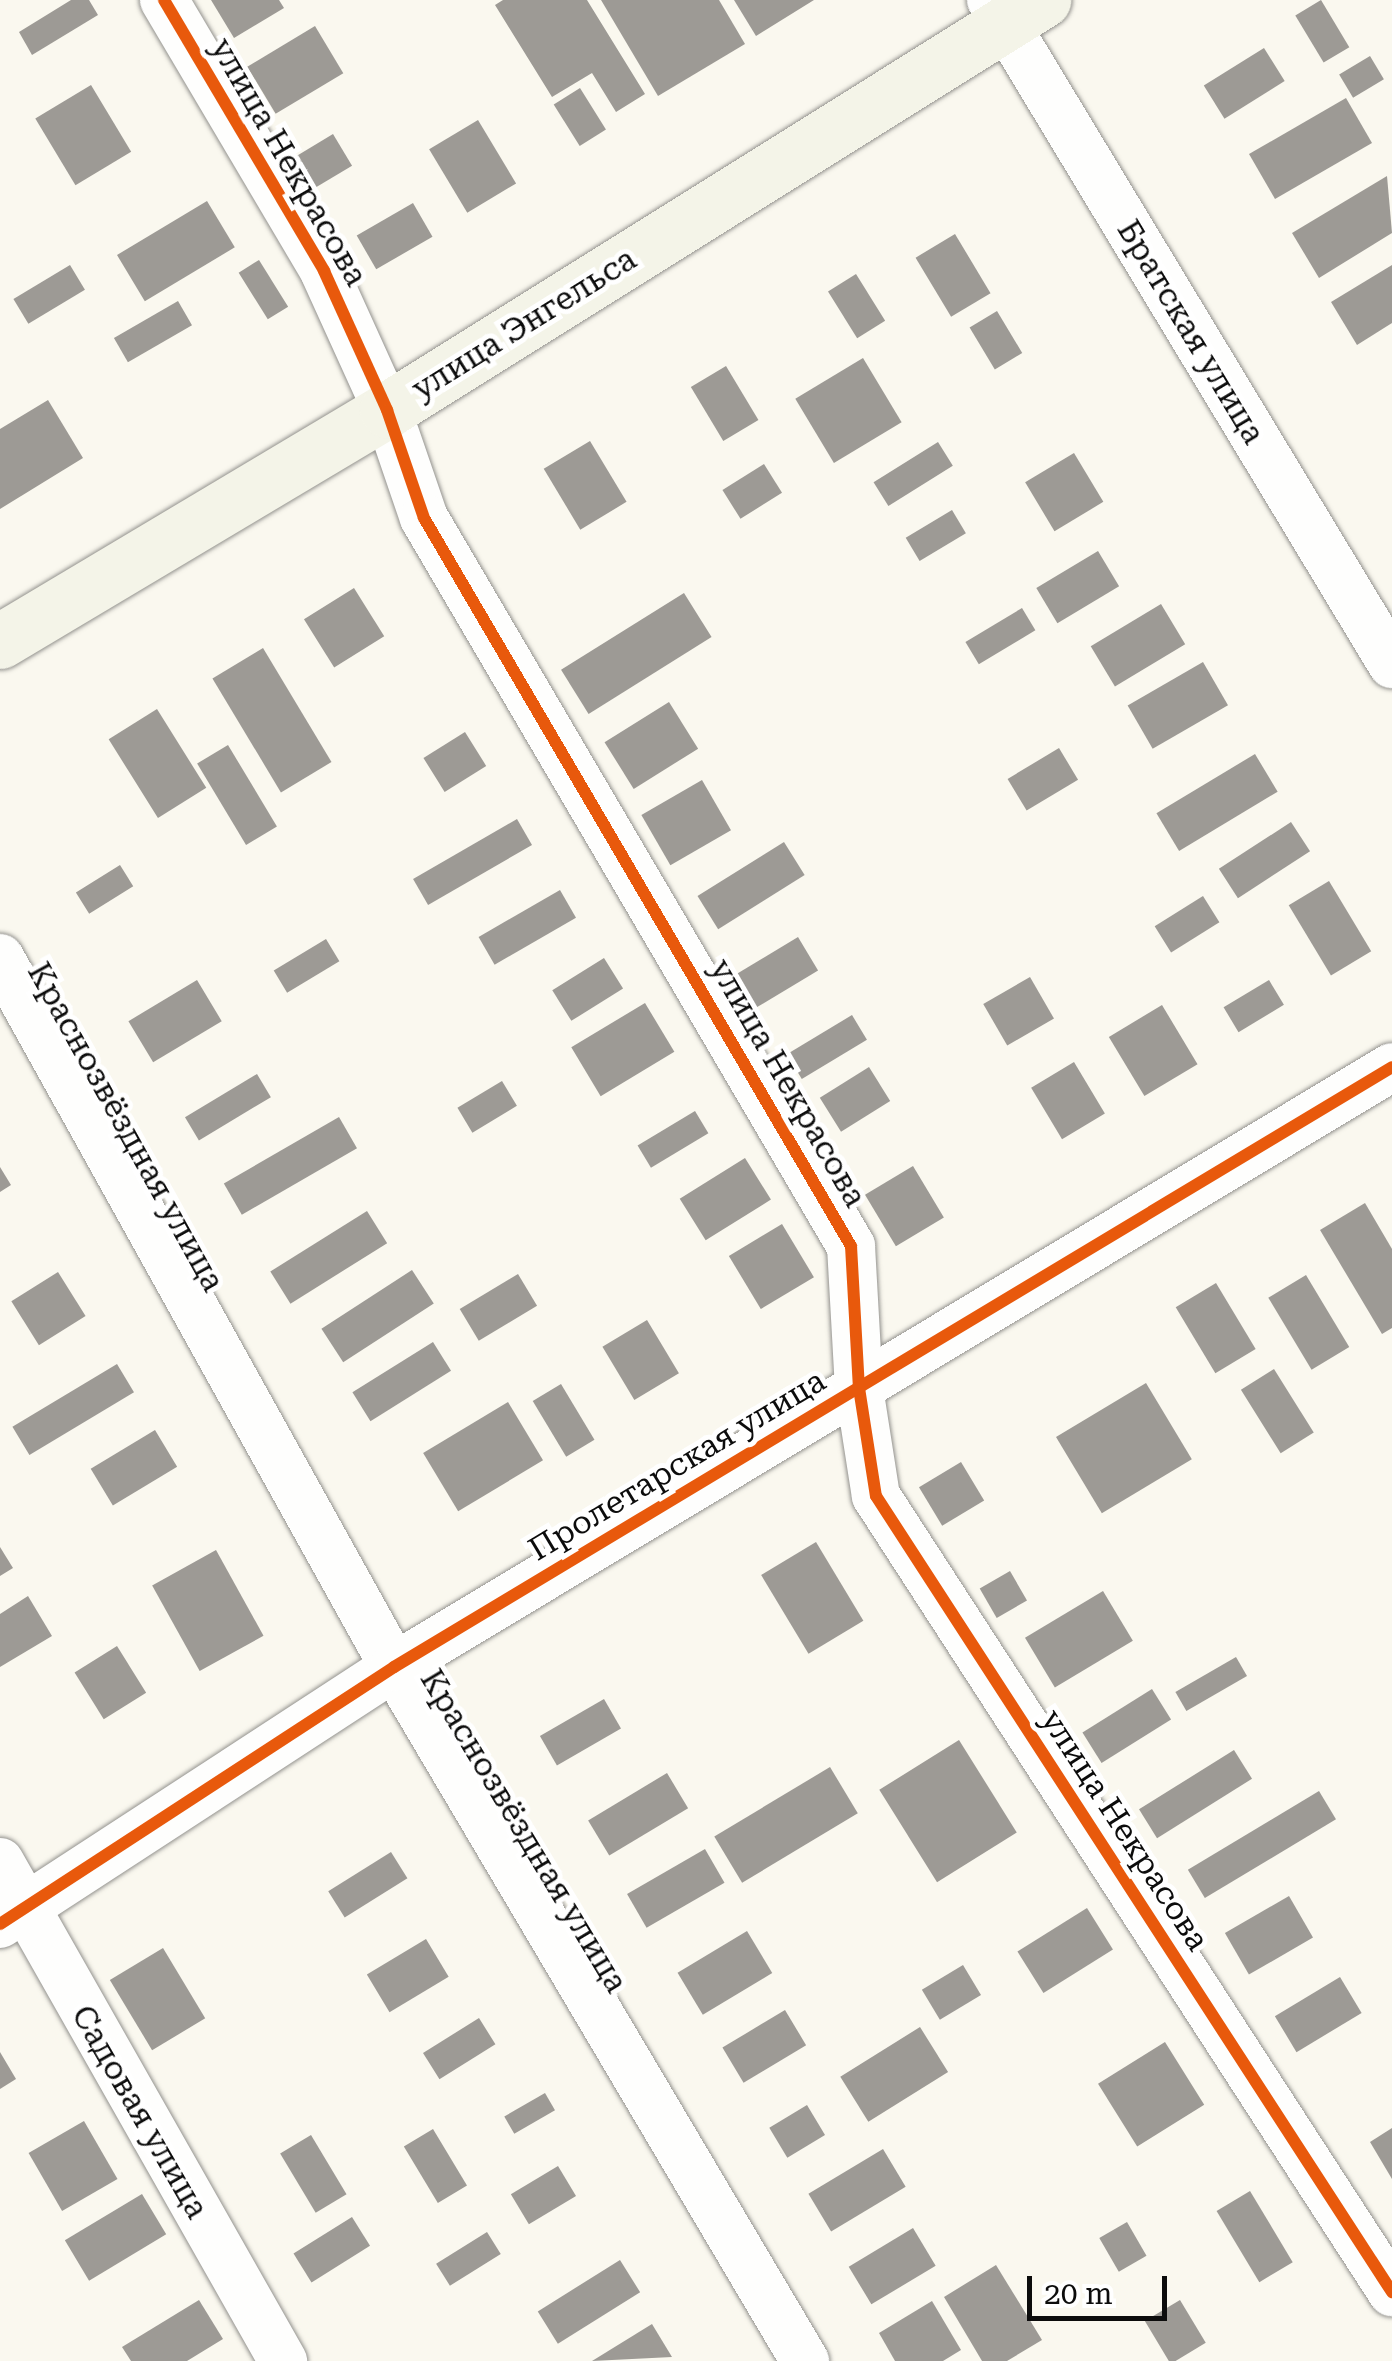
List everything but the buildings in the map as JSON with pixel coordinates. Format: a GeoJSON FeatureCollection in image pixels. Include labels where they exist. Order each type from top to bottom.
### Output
{"type":"FeatureCollection","features":[{"type":"Feature","properties":{"kind":"main road","name":"улица Энгельса"},"geometry":{"type":"LineString","coordinates":[[0,641],[387,410],[1012,7]]}},
{"type":"Feature","properties":{"kind":"street","name":"улица Некрасова"},"geometry":{"type":"LineString","coordinates":[[164,0],[324,271],[387,410],[424,518],[852,1246],[859,1388],[876,1496],[1392,2292]]}},
{"type":"Feature","properties":{"kind":"street","name":"Братская улица"},"geometry":{"type":"LineString","coordinates":[[1012,7],[1392,664]]}},
{"type":"Feature","properties":{"kind":"street","name":"Краснозвёздная улица"},"geometry":{"type":"LineString","coordinates":[[0,958],[394,1667],[805,2361]]}},
{"type":"Feature","properties":{"kind":"street","name":"Пролетарская улица"},"geometry":{"type":"LineString","coordinates":[[12,1917],[394,1667],[1392,1067]]}},
{"type":"Feature","properties":{"kind":"street","name":"Садовая улица"},"geometry":{"type":"LineString","coordinates":[[0,1862],[12,1917],[282,2361]]}},
{"type":"Feature","properties":{"kind":"cycle path"},"geometry":{"type":"LineString","coordinates":[[164,0],[324,271],[387,410],[424,518],[851,1246],[859,1388],[876,1496],[1392,2292]]}},
{"type":"Feature","properties":{"kind":"cycle path"},"geometry":{"type":"LineString","coordinates":[[0,1924],[394,1667],[1392,1067]]}}]}
